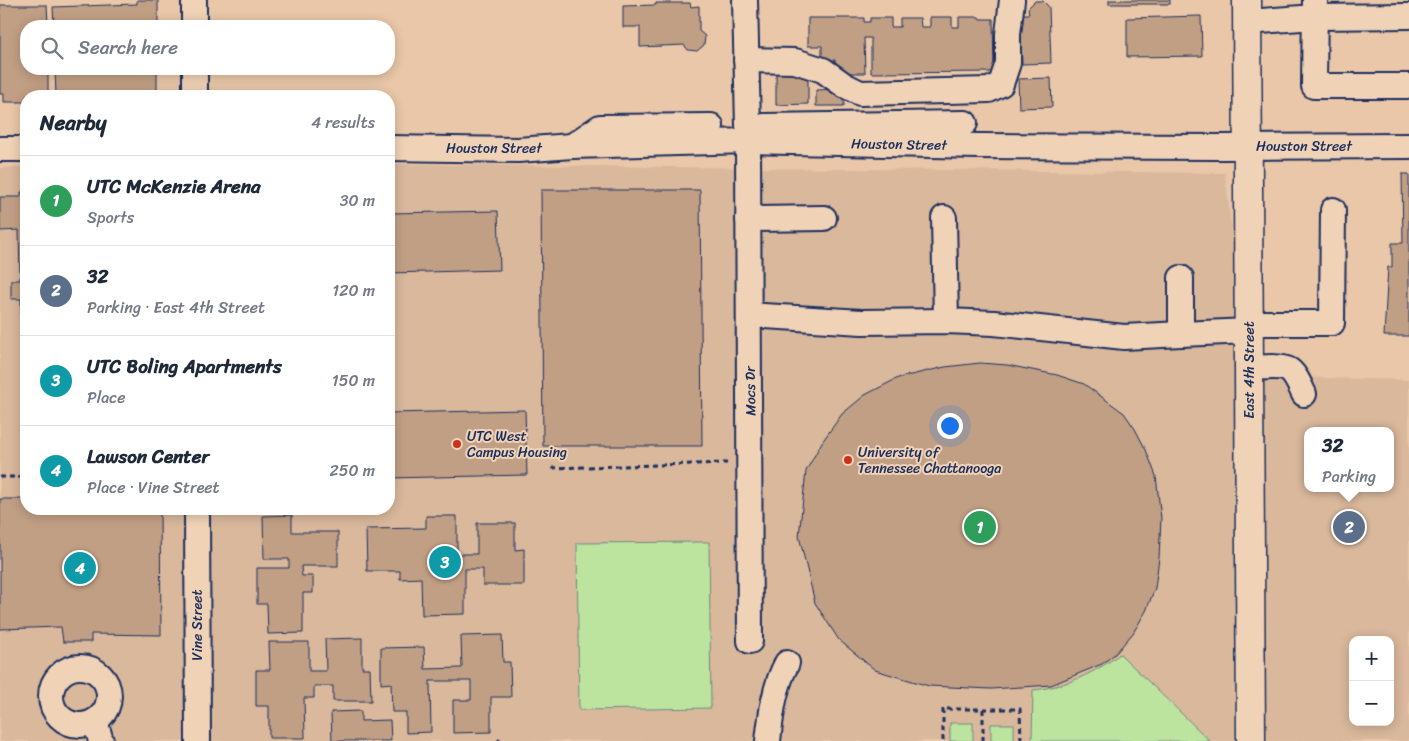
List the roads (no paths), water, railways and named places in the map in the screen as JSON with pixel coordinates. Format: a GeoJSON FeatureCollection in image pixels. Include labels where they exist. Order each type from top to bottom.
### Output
{"type":"FeatureCollection","features":[{"type":"Feature","properties":{"kind":"main road","name":"East 4th Street"},"geometry":{"type":"LineString","coordinates":[[1247,11],[1252,741]]}},
{"type":"Feature","properties":{"kind":"street"},"geometry":{"type":"LineString","coordinates":[[194,0],[194,20]]}},
{"type":"Feature","properties":{"kind":"street","name":"Mocs Dr"},"geometry":{"type":"LineString","coordinates":[[745,0],[748,133],[750,641]]}},
{"type":"Feature","properties":{"kind":"street"},"geometry":{"type":"LineString","coordinates":[[746,60],[795,61],[823,70],[844,86],[860,93],[989,90],[1001,84],[1008,63],[1008,34],[1012,0]]}},
{"type":"Feature","properties":{"kind":"street"},"geometry":{"type":"LineString","coordinates":[[1315,9],[1314,86],[1409,86]]}},
{"type":"Feature","properties":{"kind":"street"},"geometry":{"type":"LineString","coordinates":[[1247,11],[1315,9],[1409,16]]}},
{"type":"Feature","properties":{"kind":"street"},"geometry":{"type":"LineString","coordinates":[[195,75],[195,90]]}},
{"type":"Feature","properties":{"kind":"street"},"geometry":{"type":"LineString","coordinates":[[748,133],[965,123]]}},
{"type":"Feature","properties":{"kind":"street","name":"Houston Street"},"geometry":{"type":"LineString","coordinates":[[395,148],[518,150],[748,133],[979,146],[1409,146]]}},
{"type":"Feature","properties":{"kind":"street"},"geometry":{"type":"LineString","coordinates":[[0,149],[20,148]]}},
{"type":"Feature","properties":{"kind":"street"},"geometry":{"type":"LineString","coordinates":[[749,315],[862,322],[946,321],[994,323],[1124,337],[1182,334],[1249,327],[1332,323],[1332,210]]}},
{"type":"Feature","properties":{"kind":"street"},"geometry":{"type":"LineString","coordinates":[[748,218],[824,218]]}},
{"type":"Feature","properties":{"kind":"street"},"geometry":{"type":"LineString","coordinates":[[944,218],[946,321]]}},
{"type":"Feature","properties":{"kind":"street"},"geometry":{"type":"LineString","coordinates":[[1181,278],[1182,334]]}},
{"type":"Feature","properties":{"kind":"street"},"geometry":{"type":"LineString","coordinates":[[1250,368],[1289,370],[1304,394]]}},
{"type":"Feature","properties":{"kind":"street","name":"Vine Street"},"geometry":{"type":"LineString","coordinates":[[196,515],[198,741]]}},
{"type":"Feature","properties":{"kind":"street"},"geometry":{"type":"LineString","coordinates":[[768,741],[774,697],[786,663]]}},
{"type":"Feature","properties":{"kind":"place","name":"UTC West Campus Housing"},"geometry":{"type":"Point","coordinates":[457,444]}},
{"type":"Feature","properties":{"kind":"place","name":"University of Tennessee Chattanooga"},"geometry":{"type":"Point","coordinates":[848,460]}},
{"type":"Feature","properties":{"kind":"place","name":"UTC McKenzie Arena"},"geometry":{"type":"Point","coordinates":[980,527]}},
{"type":"Feature","properties":{"kind":"place","name":"32"},"geometry":{"type":"Point","coordinates":[1349,527]}},
{"type":"Feature","properties":{"kind":"place","name":"UTC Boling Apartments"},"geometry":{"type":"Point","coordinates":[445,562]}},
{"type":"Feature","properties":{"kind":"place","name":"Lawson Center"},"geometry":{"type":"Point","coordinates":[80,568]}}]}
